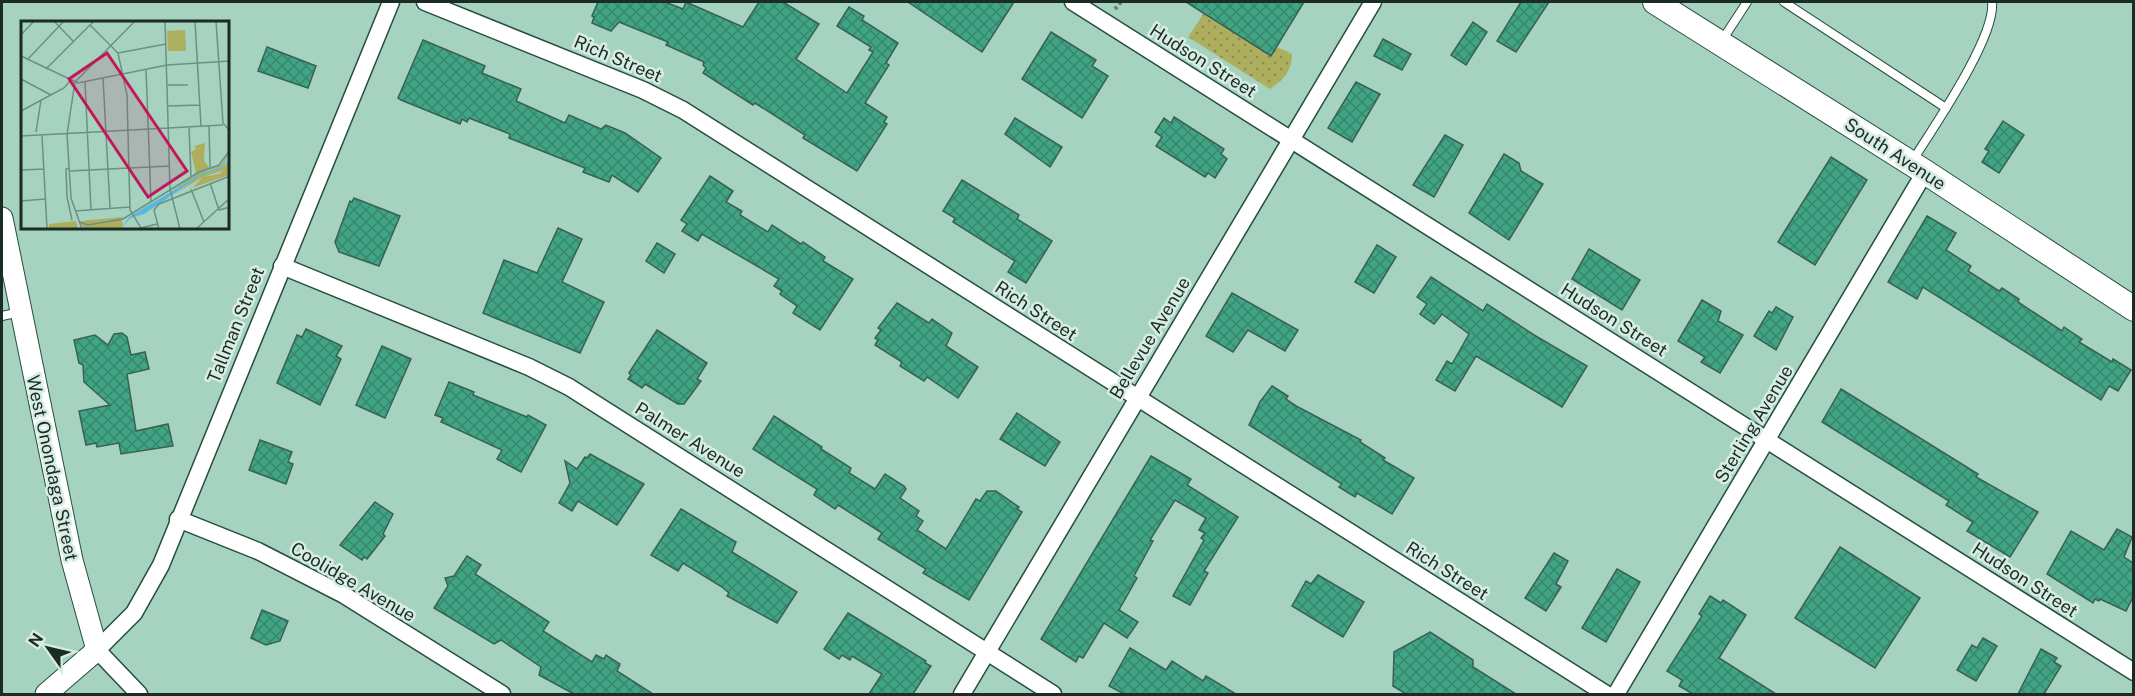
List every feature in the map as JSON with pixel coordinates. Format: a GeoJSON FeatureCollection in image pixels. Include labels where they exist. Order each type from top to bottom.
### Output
{"type":"FeatureCollection","features":[{"type":"Feature","properties":{"kind":"main road","name":"South Avenue"},"geometry":{"type":"LineString","coordinates":[[1655,2],[1918,168],[2133,309]]}},
{"type":"Feature","properties":{"kind":"street","name":"Tallman Street"},"geometry":{"type":"LineString","coordinates":[[97,651],[134,613],[161,565],[391,2]]}},
{"type":"Feature","properties":{"kind":"street","name":"Rich Street"},"geometry":{"type":"LineString","coordinates":[[425,2],[643,90],[735,140],[1136,399],[1606,694]]}},
{"type":"Feature","properties":{"kind":"street","name":"Hudson Street"},"geometry":{"type":"LineString","coordinates":[[1073,2],[1768,439],[2133,672]]}},
{"type":"Feature","properties":{"kind":"street","name":"Bellevue Avenue"},"geometry":{"type":"LineString","coordinates":[[962,694],[1373,2]]}},
{"type":"Feature","properties":{"kind":"street","name":"Sterling Avenue"},"geometry":{"type":"LineString","coordinates":[[1616,694],[1768,439],[1918,168]]}},
{"type":"Feature","properties":{"kind":"street","name":"West Onondaga Street"},"geometry":{"type":"LineString","coordinates":[[2,218],[11,314],[97,651]]}},
{"type":"Feature","properties":{"kind":"street","name":"Palmer Avenue"},"geometry":{"type":"LineString","coordinates":[[282,266],[530,367],[569,387],[1053,694]]}},
{"type":"Feature","properties":{"kind":"street","name":"Coolidge Avenue"},"geometry":{"type":"LineString","coordinates":[[178,519],[258,551],[344,595],[502,694]]}},
{"type":"Feature","properties":{"kind":"street"},"geometry":{"type":"LineString","coordinates":[[46,694],[97,651],[139,694]]}},
{"type":"Feature","properties":{"kind":"lane"},"geometry":{"type":"LineString","coordinates":[[1720,43],[1747,2]]}},
{"type":"Feature","properties":{"kind":"lane"},"geometry":{"type":"LineString","coordinates":[[1784,2],[1946,108]]}},
{"type":"Feature","properties":{"kind":"lane"},"geometry":{"type":"LineString","coordinates":[[1918,168],[1946,108],[1971,66],[1993,11],[1992,2]]}},
{"type":"Feature","properties":{"kind":"shaded area"},"geometry":{"type":"Polygon","coordinates":[[[1204,13],[1292,54],[1291,65],[1286,74],[1270,89],[1188,37],[1204,13]]]}},
{"type":"Feature","properties":{"kind":"building"},"geometry":{"type":"Polygon","coordinates":[[[598,2],[665,2],[683,9],[686,2],[743,27],[759,2],[783,2],[819,24],[796,59],[847,93],[873,52],[869,50],[871,47],[837,26],[849,7],[864,16],[862,20],[898,43],[886,63],[889,65],[865,103],[887,117],[884,122],[887,124],[857,171],[803,138],[805,135],[755,103],[753,105],[703,73],[706,68],[703,65],[704,62],[666,45],[668,42],[619,22],[611,31],[592,23],[594,17],[592,16],[598,2]]]}},
{"type":"Feature","properties":{"kind":"building"},"geometry":{"type":"Polygon","coordinates":[[[908,2],[1014,2],[982,52],[908,2]]]}},
{"type":"Feature","properties":{"kind":"building"},"geometry":{"type":"Polygon","coordinates":[[[1186,2],[1304,2],[1271,56],[1186,2]]]}},
{"type":"Feature","properties":{"kind":"building"},"geometry":{"type":"Polygon","coordinates":[[[1521,2],[1549,2],[1516,52],[1497,41],[1521,2]]]}},
{"type":"Feature","properties":{"kind":"building"},"geometry":{"type":"Polygon","coordinates":[[[1473,22],[1487,32],[1466,65],[1451,55],[1473,22]]]}},
{"type":"Feature","properties":{"kind":"building"},"geometry":{"type":"Polygon","coordinates":[[[1051,32],[1096,60],[1092,66],[1108,76],[1082,118],[1022,79],[1051,32]]]}},
{"type":"Feature","properties":{"kind":"building"},"geometry":{"type":"Polygon","coordinates":[[[1383,39],[1411,54],[1402,70],[1374,56],[1383,39]]]}},
{"type":"Feature","properties":{"kind":"building"},"geometry":{"type":"Polygon","coordinates":[[[423,40],[485,66],[482,73],[521,89],[516,101],[565,123],[569,115],[601,129],[606,125],[625,133],[661,158],[638,192],[612,175],[609,182],[583,172],[585,168],[509,138],[510,134],[469,118],[467,122],[462,119],[460,124],[401,100],[398,98],[423,40]]]}},
{"type":"Feature","properties":{"kind":"building"},"geometry":{"type":"Polygon","coordinates":[[[267,47],[316,66],[308,88],[258,71],[267,47]]]}},
{"type":"Feature","properties":{"kind":"building"},"geometry":{"type":"Polygon","coordinates":[[[1356,82],[1380,94],[1352,142],[1328,128],[1356,82]]]}},
{"type":"Feature","properties":{"kind":"building"},"geometry":{"type":"Polygon","coordinates":[[[1174,117],[1224,149],[1221,154],[1227,159],[1215,178],[1208,173],[1205,177],[1156,146],[1162,137],[1155,132],[1164,118],[1171,123],[1174,117]]]}},
{"type":"Feature","properties":{"kind":"building"},"geometry":{"type":"Polygon","coordinates":[[[1015,118],[1062,147],[1050,167],[1005,134],[1015,118]]]}},
{"type":"Feature","properties":{"kind":"building"},"geometry":{"type":"Polygon","coordinates":[[[2003,121],[2024,135],[1999,173],[1982,162],[1989,151],[1985,149],[2003,121]]]}},
{"type":"Feature","properties":{"kind":"building"},"geometry":{"type":"Polygon","coordinates":[[[1445,135],[1463,145],[1434,197],[1413,185],[1445,135]]]}},
{"type":"Feature","properties":{"kind":"building"},"geometry":{"type":"Polygon","coordinates":[[[1504,154],[1519,163],[1521,171],[1543,184],[1509,240],[1469,213],[1504,154]]]}},
{"type":"Feature","properties":{"kind":"building"},"geometry":{"type":"Polygon","coordinates":[[[1831,157],[1867,180],[1815,265],[1778,242],[1831,157]]]}},
{"type":"Feature","properties":{"kind":"building"},"geometry":{"type":"Polygon","coordinates":[[[710,176],[733,191],[726,202],[742,211],[740,215],[768,232],[772,225],[801,244],[803,242],[825,257],[823,261],[853,279],[820,330],[793,313],[797,306],[780,294],[782,291],[774,286],[779,279],[702,234],[698,241],[682,231],[687,224],[681,220],[710,176]]]}},
{"type":"Feature","properties":{"kind":"building"},"geometry":{"type":"Polygon","coordinates":[[[962,180],[1019,215],[1017,219],[1052,241],[1026,283],[1008,272],[1015,261],[953,222],[955,218],[943,211],[962,180]]]}},
{"type":"Feature","properties":{"kind":"building"},"geometry":{"type":"Polygon","coordinates":[[[354,198],[400,216],[379,266],[339,252],[335,242],[350,201],[352,202],[354,198]]]}},
{"type":"Feature","properties":{"kind":"building"},"geometry":{"type":"Polygon","coordinates":[[[1927,216],[1956,233],[1946,250],[1971,266],[1968,271],[1999,291],[2002,288],[2019,299],[2018,302],[2062,331],[2064,327],[2082,339],[2079,342],[2112,362],[2113,359],[2131,370],[2118,391],[2109,386],[2101,400],[1923,287],[1917,299],[1888,282],[1927,216]]]}},
{"type":"Feature","properties":{"kind":"building"},"geometry":{"type":"Polygon","coordinates":[[[558,228],[582,239],[562,282],[604,302],[580,353],[483,313],[504,260],[537,273],[558,228]]]}},
{"type":"Feature","properties":{"kind":"building"},"geometry":{"type":"Polygon","coordinates":[[[657,243],[675,254],[664,273],[646,261],[657,243]]]}},
{"type":"Feature","properties":{"kind":"building"},"geometry":{"type":"Polygon","coordinates":[[[1377,245],[1396,257],[1374,293],[1355,282],[1377,245]]]}},
{"type":"Feature","properties":{"kind":"building"},"geometry":{"type":"Polygon","coordinates":[[[1589,249],[1640,280],[1622,310],[1572,279],[1589,249]]]}},
{"type":"Feature","properties":{"kind":"building"},"geometry":{"type":"Polygon","coordinates":[[[1431,277],[1483,311],[1487,304],[1587,366],[1562,407],[1476,356],[1455,391],[1436,380],[1447,361],[1452,364],[1469,334],[1442,314],[1434,324],[1420,314],[1427,304],[1417,297],[1431,277]]]}},
{"type":"Feature","properties":{"kind":"building"},"geometry":{"type":"Polygon","coordinates":[[[1232,293],[1298,330],[1285,351],[1248,330],[1233,352],[1206,336],[1232,293]]]}},
{"type":"Feature","properties":{"kind":"building"},"geometry":{"type":"Polygon","coordinates":[[[1702,300],[1721,311],[1718,321],[1743,335],[1720,373],[1701,362],[1705,357],[1678,341],[1702,300]]]}},
{"type":"Feature","properties":{"kind":"building"},"geometry":{"type":"Polygon","coordinates":[[[897,303],[929,323],[932,319],[952,333],[946,346],[978,367],[958,398],[927,377],[924,381],[900,366],[902,362],[875,345],[878,340],[875,338],[881,330],[878,328],[897,303]]]}},
{"type":"Feature","properties":{"kind":"building"},"geometry":{"type":"Polygon","coordinates":[[[1776,307],[1793,317],[1776,350],[1754,336],[1769,311],[1772,313],[1776,307]]]}},
{"type":"Feature","properties":{"kind":"building"},"geometry":{"type":"Polygon","coordinates":[[[306,329],[342,346],[336,356],[341,359],[320,405],[277,383],[297,335],[302,337],[306,329]]]}},
{"type":"Feature","properties":{"kind":"building"},"geometry":{"type":"Polygon","coordinates":[[[657,330],[707,363],[697,379],[701,381],[684,404],[678,404],[645,384],[642,388],[628,379],[631,375],[629,373],[657,330]]]}},
{"type":"Feature","properties":{"kind":"building"},"geometry":{"type":"Polygon","coordinates":[[[122,333],[127,337],[131,355],[145,352],[149,369],[127,374],[136,431],[168,424],[173,446],[121,454],[119,443],[97,447],[96,443],[86,445],[79,411],[110,405],[84,382],[83,365],[79,363],[74,340],[95,335],[108,345],[114,334],[122,333]]]}},
{"type":"Feature","properties":{"kind":"building"},"geometry":{"type":"Polygon","coordinates":[[[382,346],[411,359],[385,418],[356,405],[382,346]]]}},
{"type":"Feature","properties":{"kind":"building"},"geometry":{"type":"Polygon","coordinates":[[[449,382],[474,392],[473,395],[527,417],[528,415],[546,425],[521,472],[497,459],[502,450],[441,422],[443,418],[435,415],[449,382]]]}},
{"type":"Feature","properties":{"kind":"building"},"geometry":{"type":"Polygon","coordinates":[[[1272,386],[1288,396],[1286,399],[1298,407],[1361,440],[1360,442],[1385,458],[1383,460],[1414,478],[1392,514],[1357,493],[1355,497],[1339,487],[1342,484],[1249,425],[1260,402],[1272,386]]]}},
{"type":"Feature","properties":{"kind":"building"},"geometry":{"type":"Polygon","coordinates":[[[1841,389],[1978,474],[1976,477],[2038,512],[2010,557],[1967,531],[1973,522],[1946,505],[1949,501],[1822,422],[1841,389]]]}},
{"type":"Feature","properties":{"kind":"building"},"geometry":{"type":"Polygon","coordinates":[[[1017,413],[1060,442],[1045,466],[1000,439],[1017,413]]]}},
{"type":"Feature","properties":{"kind":"building"},"geometry":{"type":"Polygon","coordinates":[[[774,416],[822,447],[821,449],[851,468],[849,473],[875,489],[885,474],[904,486],[906,489],[900,498],[919,511],[916,516],[923,521],[917,530],[946,549],[976,499],[980,501],[987,491],[996,491],[1019,507],[1017,509],[1022,512],[969,600],[923,573],[926,569],[878,539],[882,533],[838,505],[835,509],[814,495],[817,489],[753,449],[774,416]]]}},
{"type":"Feature","properties":{"kind":"building"},"geometry":{"type":"Polygon","coordinates":[[[260,440],[292,452],[288,462],[293,464],[286,484],[249,470],[260,440]]]}},
{"type":"Feature","properties":{"kind":"building"},"geometry":{"type":"Polygon","coordinates":[[[590,454],[644,484],[617,525],[578,501],[572,511],[559,503],[570,483],[565,461],[577,469],[585,457],[587,458],[590,454]]]}},
{"type":"Feature","properties":{"kind":"building"},"geometry":{"type":"Polygon","coordinates":[[[1151,456],[1191,479],[1187,485],[1238,517],[1204,571],[1208,573],[1190,605],[1173,596],[1204,540],[1201,538],[1205,533],[1199,530],[1206,518],[1175,500],[1150,540],[1153,541],[1134,576],[1137,578],[1119,610],[1138,622],[1127,638],[1104,623],[1083,658],[1079,656],[1076,662],[1041,639],[1151,456]]]}},
{"type":"Feature","properties":{"kind":"building"},"geometry":{"type":"Polygon","coordinates":[[[375,502],[393,514],[383,534],[385,536],[367,559],[364,557],[362,560],[340,545],[375,502]]]}},
{"type":"Feature","properties":{"kind":"building"},"geometry":{"type":"Polygon","coordinates":[[[681,509],[736,542],[732,552],[797,592],[777,623],[727,596],[729,593],[722,587],[683,563],[678,571],[651,555],[681,509]]]}},
{"type":"Feature","properties":{"kind":"building"},"geometry":{"type":"Polygon","coordinates":[[[2117,529],[2132,537],[2124,557],[2133,563],[2133,597],[2126,611],[2100,599],[2099,601],[2095,599],[2093,603],[2047,574],[2071,531],[2104,550],[2117,529]]]}},
{"type":"Feature","properties":{"kind":"building"},"geometry":{"type":"Polygon","coordinates":[[[1840,547],[1920,598],[1875,668],[1795,618],[1840,547]]]}},
{"type":"Feature","properties":{"kind":"building"},"geometry":{"type":"Polygon","coordinates":[[[1554,553],[1568,561],[1556,584],[1561,587],[1546,611],[1525,598],[1554,553]]]}},
{"type":"Feature","properties":{"kind":"building"},"geometry":{"type":"Polygon","coordinates":[[[467,556],[481,565],[475,574],[549,622],[543,631],[592,662],[596,655],[604,659],[606,655],[620,664],[617,671],[653,694],[574,694],[539,675],[541,667],[501,640],[494,644],[434,608],[448,586],[445,578],[454,576],[467,556]]]}},
{"type":"Feature","properties":{"kind":"building"},"geometry":{"type":"Polygon","coordinates":[[[1617,569],[1640,582],[1606,642],[1582,628],[1617,569]]]}},
{"type":"Feature","properties":{"kind":"building"},"geometry":{"type":"Polygon","coordinates":[[[1318,575],[1364,602],[1343,637],[1292,606],[1306,581],[1311,584],[1318,575]]]}},
{"type":"Feature","properties":{"kind":"building"},"geometry":{"type":"Polygon","coordinates":[[[1710,596],[1721,603],[1723,600],[1746,615],[1719,658],[1776,694],[1693,694],[1679,686],[1682,680],[1667,671],[1702,616],[1699,614],[1710,596]]]}},
{"type":"Feature","properties":{"kind":"building"},"geometry":{"type":"Polygon","coordinates":[[[262,610],[288,621],[280,641],[266,645],[251,638],[262,610]]]}},
{"type":"Feature","properties":{"kind":"building"},"geometry":{"type":"Polygon","coordinates":[[[848,613],[931,666],[913,694],[869,694],[882,674],[852,656],[850,660],[842,655],[839,659],[824,649],[848,613]]]}},
{"type":"Feature","properties":{"kind":"building"},"geometry":{"type":"Polygon","coordinates":[[[1430,632],[1473,660],[1473,667],[1516,694],[1406,694],[1393,686],[1394,652],[1430,632]]]}},
{"type":"Feature","properties":{"kind":"building"},"geometry":{"type":"Polygon","coordinates":[[[1983,638],[1997,646],[1976,681],[1957,670],[1972,645],[1977,648],[1983,638]]]}},
{"type":"Feature","properties":{"kind":"building"},"geometry":{"type":"Polygon","coordinates":[[[1130,648],[1166,670],[1172,661],[1203,681],[1206,676],[1236,694],[1124,694],[1109,686],[1130,648]]]}},
{"type":"Feature","properties":{"kind":"building"},"geometry":{"type":"Polygon","coordinates":[[[2041,649],[2057,658],[2054,662],[2061,666],[2044,694],[2018,694],[2041,649]]]}}]}
